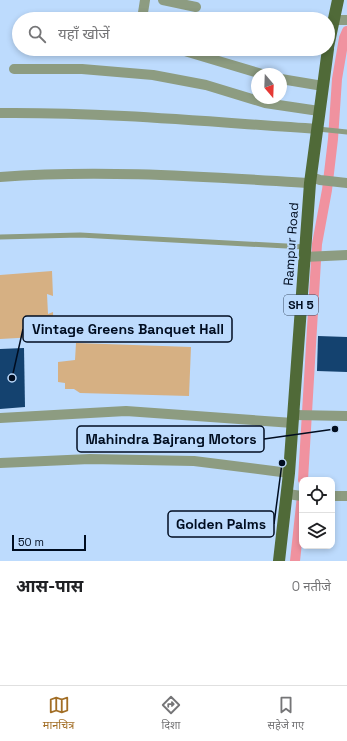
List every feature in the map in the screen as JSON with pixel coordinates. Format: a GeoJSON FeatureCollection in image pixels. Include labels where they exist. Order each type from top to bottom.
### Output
{"type":"FeatureCollection","features":[{"type":"Feature","properties":{"kind":"main road","name":"Rampur Road"},"geometry":{"type":"LineString","coordinates":[[335,12],[338,0]]}},
{"type":"Feature","properties":{"kind":"main road","name":"Rampur Road"},"geometry":{"type":"LineString","coordinates":[[279,561],[296,496],[289,473],[296,418],[310,254],[314,180],[323,130],[319,111],[327,56]]}},
{"type":"Feature","properties":{"kind":"street"},"geometry":{"type":"LineString","coordinates":[[143,12],[145,0]]}},
{"type":"Feature","properties":{"kind":"street"},"geometry":{"type":"LineString","coordinates":[[163,0],[196,7]]}},
{"type":"Feature","properties":{"kind":"street"},"geometry":{"type":"LineString","coordinates":[[335,20],[347,20]]}},
{"type":"Feature","properties":{"kind":"street"},"geometry":{"type":"LineString","coordinates":[[202,56],[251,71]]}},
{"type":"Feature","properties":{"kind":"street"},"geometry":{"type":"LineString","coordinates":[[14,69],[82,69],[153,75],[206,85],[265,103],[319,111]]}},
{"type":"Feature","properties":{"kind":"street"},"geometry":{"type":"LineString","coordinates":[[287,80],[323,86]]}},
{"type":"Feature","properties":{"kind":"street"},"geometry":{"type":"LineString","coordinates":[[0,113],[40,112],[323,130]]}},
{"type":"Feature","properties":{"kind":"street"},"geometry":{"type":"LineString","coordinates":[[0,178],[36,174],[133,174],[342,182]]}},
{"type":"Feature","properties":{"kind":"street"},"geometry":{"type":"LineString","coordinates":[[310,254],[347,255]]}},
{"type":"Feature","properties":{"kind":"street"},"geometry":{"type":"LineString","coordinates":[[0,418],[126,411],[296,418],[313,416],[347,416]]}},
{"type":"Feature","properties":{"kind":"street"},"geometry":{"type":"LineString","coordinates":[[0,463],[90,458],[194,461],[289,473]]}},
{"type":"Feature","properties":{"kind":"street"},"geometry":{"type":"LineString","coordinates":[[335,496],[347,496]]}},
{"type":"Feature","properties":{"kind":"lane"},"geometry":{"type":"LineString","coordinates":[[323,130],[347,132]]}},
{"type":"Feature","properties":{"kind":"lane"},"geometry":{"type":"LineString","coordinates":[[0,237],[80,235],[310,254]]}},
{"type":"Feature","properties":{"kind":"shaded area"},"geometry":{"type":"Polygon","coordinates":[[[52,271],[53,296],[47,294],[48,314],[53,312],[54,336],[0,339],[0,275],[52,271]]]}},
{"type":"Feature","properties":{"kind":"shaded area"},"geometry":{"type":"Polygon","coordinates":[[[76,343],[191,347],[189,396],[80,393],[74,389],[65,389],[65,383],[58,382],[58,362],[75,360],[76,343]]]}},
{"type":"Feature","properties":{"kind":"building"},"geometry":{"type":"Polygon","coordinates":[[[318,336],[347,337],[347,372],[317,371],[318,336]]]}},
{"type":"Feature","properties":{"kind":"building"},"geometry":{"type":"Polygon","coordinates":[[[24,348],[25,407],[0,409],[0,349],[24,348]]]}},
{"type":"Feature","properties":{"kind":"waterway"},"geometry":{"type":"LineString","coordinates":[[303,477],[317,244],[327,190],[333,139],[337,79],[344,38],[347,31]]}},
{"type":"Feature","properties":{"kind":"waterway"},"geometry":{"type":"LineString","coordinates":[[295,561],[300,513]]}},
{"type":"Feature","properties":{"kind":"place","name":"Vintage Greens Banquet Hall"},"geometry":{"type":"Point","coordinates":[12,378]}},
{"type":"Feature","properties":{"kind":"place","name":"Mahindra Bajrang Motors"},"geometry":{"type":"Point","coordinates":[335,429]}},
{"type":"Feature","properties":{"kind":"place","name":"Golden Palms"},"geometry":{"type":"Point","coordinates":[282,463]}}]}
